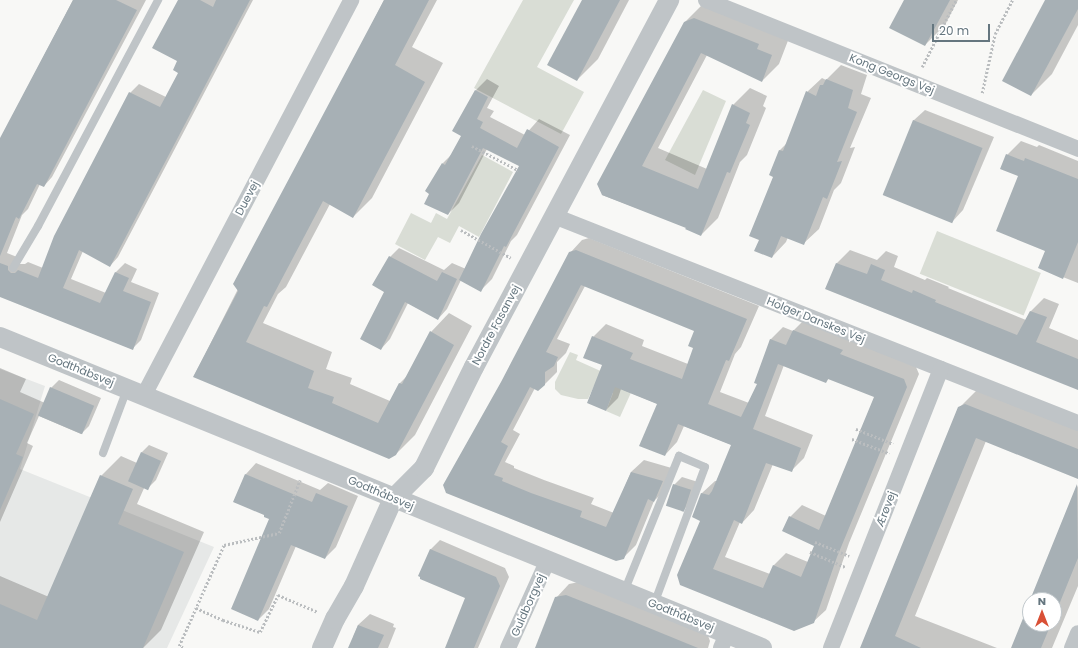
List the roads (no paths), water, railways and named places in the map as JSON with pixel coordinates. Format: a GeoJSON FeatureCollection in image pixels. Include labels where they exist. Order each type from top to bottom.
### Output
{"type":"FeatureCollection","features":[{"type":"Feature","properties":{"kind":"street","name":"Duevej"},"geometry":{"type":"LineString","coordinates":[[136,392],[350,0]]}},
{"type":"Feature","properties":{"kind":"street","name":"Nordre Fasanvej"},"geometry":{"type":"LineString","coordinates":[[322,648],[335,619],[354,586],[393,499],[423,469],[450,414],[669,0]]}},
{"type":"Feature","properties":{"kind":"street","name":"Kong Georgs Vej"},"geometry":{"type":"LineString","coordinates":[[706,0],[1078,149]]}},
{"type":"Feature","properties":{"kind":"street","name":"Holger Danskes Vej"},"geometry":{"type":"LineString","coordinates":[[554,216],[1078,423]]}},
{"type":"Feature","properties":{"kind":"street","name":"Godthåbsvej"},"geometry":{"type":"LineString","coordinates":[[0,337],[307,461],[393,499],[547,562],[654,604],[724,641],[762,648]]}},
{"type":"Feature","properties":{"kind":"street","name":"Ærøvej"},"geometry":{"type":"LineString","coordinates":[[831,648],[941,369]]}},
{"type":"Feature","properties":{"kind":"street","name":"Guldborgvej"},"geometry":{"type":"LineString","coordinates":[[508,648],[547,562]]}},
{"type":"Feature","properties":{"kind":"street"},"geometry":{"type":"LineString","coordinates":[[1072,648],[1078,633]]}},
{"type":"Feature","properties":{"kind":"lane"},"geometry":{"type":"LineString","coordinates":[[13,268],[38,226],[158,0]]}},
{"type":"Feature","properties":{"kind":"lane"},"geometry":{"type":"LineString","coordinates":[[103,453],[136,392]]}},
{"type":"Feature","properties":{"kind":"lane"},"geometry":{"type":"LineString","coordinates":[[624,593],[680,456],[705,467],[654,604]]}}]}
